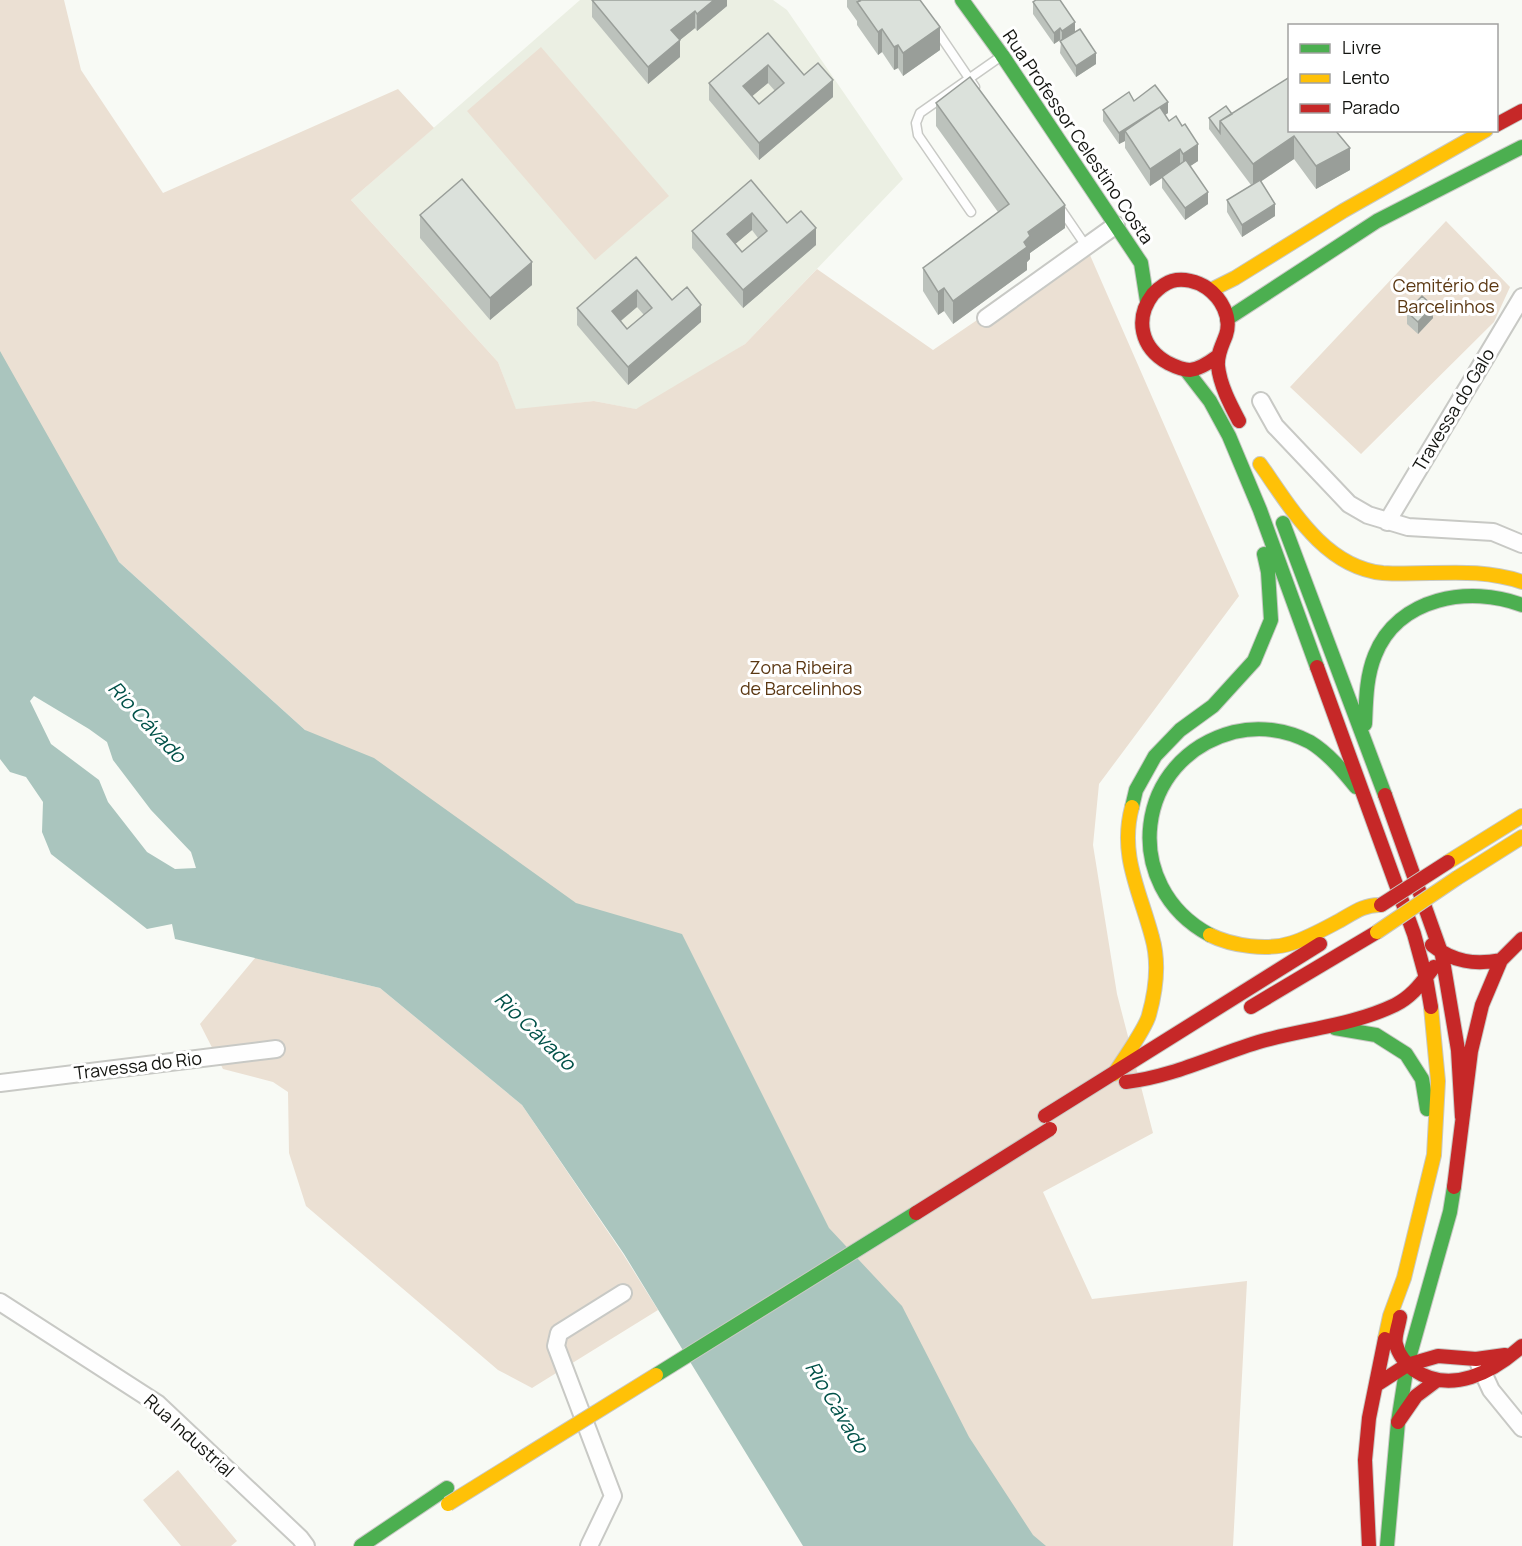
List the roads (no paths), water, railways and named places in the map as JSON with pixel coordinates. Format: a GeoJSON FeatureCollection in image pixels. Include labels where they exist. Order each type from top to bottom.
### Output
{"type":"FeatureCollection","features":[{"type":"Feature","properties":{"kind":"main road","name":"Rua Professor Celestino Costa"},"geometry":{"type":"LineString","coordinates":[[962,0],[1002,55],[1141,263],[1147,301]]}},
{"type":"Feature","properties":{"kind":"main road"},"geometry":{"type":"LineString","coordinates":[[1498,124],[1522,111]]}},
{"type":"Feature","properties":{"kind":"main road"},"geometry":{"type":"LineString","coordinates":[[1210,290],[1235,278],[1343,211],[1482,132]]}},
{"type":"Feature","properties":{"kind":"main road"},"geometry":{"type":"LineString","coordinates":[[1227,320],[1377,220],[1454,180],[1518,152]]}},
{"type":"Feature","properties":{"kind":"main road"},"geometry":{"type":"LineString","coordinates":[[1141,263],[1172,281]]}},
{"type":"Feature","properties":{"kind":"main road"},"geometry":{"type":"LineString","coordinates":[[1246,435],[1224,390],[1218,356],[1227,330],[1222,302],[1201,284],[1187,280],[1172,281],[1160,288],[1147,301],[1141,325],[1148,345],[1162,361],[1186,370],[1210,401],[1260,510],[1414,934],[1426,978],[1434,1023],[1438,1082],[1434,1155],[1404,1278],[1390,1316],[1369,1418],[1365,1460],[1369,1546]]}},
{"type":"Feature","properties":{"kind":"main road"},"geometry":{"type":"LineString","coordinates":[[1186,370],[1196,368],[1218,356]]}},
{"type":"Feature","properties":{"kind":"main road"},"geometry":{"type":"LineString","coordinates":[[1462,1117],[1458,1050],[1442,955],[1365,734],[1258,459],[1309,531],[1337,557],[1345,561],[1370,572],[1406,574],[1474,572],[1509,577],[1522,582]]}},
{"type":"Feature","properties":{"kind":"main road"},"geometry":{"type":"LineString","coordinates":[[1120,1078],[1149,1017],[1156,976],[1153,939],[1134,880],[1127,849],[1128,820],[1137,790],[1155,756],[1180,730],[1213,706],[1254,661],[1271,620],[1268,572],[1257,526],[1260,510]]}},
{"type":"Feature","properties":{"kind":"main road"},"geometry":{"type":"LineString","coordinates":[[1365,734],[1367,681],[1380,644],[1398,622],[1429,603],[1460,594],[1493,594],[1522,604]]}},
{"type":"Feature","properties":{"kind":"main road"},"geometry":{"type":"LineString","coordinates":[[1365,799],[1345,773],[1310,743],[1283,731],[1259,728],[1234,730],[1209,741],[1187,755],[1171,772],[1156,798],[1150,829],[1151,862],[1164,893],[1188,922],[1215,938],[1234,945],[1259,947],[1292,944],[1370,904],[1381,905]]}},
{"type":"Feature","properties":{"kind":"main road"},"geometry":{"type":"LineString","coordinates":[[1501,829],[1522,809]]}},
{"type":"Feature","properties":{"kind":"main road"},"geometry":{"type":"LineString","coordinates":[[383,1546],[1052,1123],[1381,905],[1522,816]]}},
{"type":"Feature","properties":{"kind":"main road"},"geometry":{"type":"LineString","coordinates":[[1236,1016],[1377,932],[1522,837]]}},
{"type":"Feature","properties":{"kind":"main road"},"geometry":{"type":"LineString","coordinates":[[1414,934],[1426,939],[1442,955],[1460,961],[1485,964],[1501,960]]}},
{"type":"Feature","properties":{"kind":"main road"},"geometry":{"type":"LineString","coordinates":[[1387,1546],[1398,1422],[1407,1365],[1450,1212],[1459,1160],[1471,1051],[1482,1005],[1501,960],[1522,939]]}},
{"type":"Feature","properties":{"kind":"main road"},"geometry":{"type":"LineString","coordinates":[[1120,1078],[1152,1079],[1263,1041],[1329,1028],[1372,1014],[1396,1004],[1416,991],[1442,955]]}},
{"type":"Feature","properties":{"kind":"main road"},"geometry":{"type":"LineString","coordinates":[[1329,1028],[1376,1035],[1406,1054],[1422,1079],[1434,1155]]}},
{"type":"Feature","properties":{"kind":"main road"},"geometry":{"type":"LineString","coordinates":[[1088,1105],[1120,1078],[1156,1064]]}},
{"type":"Feature","properties":{"kind":"main road"},"geometry":{"type":"LineString","coordinates":[[974,1160],[1052,1123]]}},
{"type":"Feature","properties":{"kind":"main road"},"geometry":{"type":"LineString","coordinates":[[1404,1278],[1402,1309],[1395,1342],[1407,1365],[1423,1377],[1436,1381],[1461,1380],[1480,1367],[1519,1350]]}},
{"type":"Feature","properties":{"kind":"main road"},"geometry":{"type":"LineString","coordinates":[[1416,1338],[1438,1356],[1480,1367]]}},
{"type":"Feature","properties":{"kind":"main road"},"geometry":{"type":"LineString","coordinates":[[1376,1385],[1407,1365],[1438,1356]]}},
{"type":"Feature","properties":{"kind":"main road"},"geometry":{"type":"LineString","coordinates":[[1398,1422],[1416,1396],[1436,1381]]}},
{"type":"Feature","properties":{"kind":"main road"},"geometry":{"type":"LineString","coordinates":[[569,1413],[589,1400]]}},
{"type":"Feature","properties":{"kind":"main road"},"geometry":{"type":"LineString","coordinates":[[361,1546],[508,1450]]}},
{"type":"Feature","properties":{"kind":"street"},"geometry":{"type":"LineString","coordinates":[[986,318],[1116,225]]}},
{"type":"Feature","properties":{"kind":"street","name":"Travessa do Galo"},"geometry":{"type":"LineString","coordinates":[[1387,522],[1522,297]]}},
{"type":"Feature","properties":{"kind":"street"},"geometry":{"type":"LineString","coordinates":[[1262,401],[1275,426],[1349,504],[1368,515],[1408,527],[1493,532],[1522,543]]}},
{"type":"Feature","properties":{"kind":"street","name":"Travessa do Rio"},"geometry":{"type":"LineString","coordinates":[[0,1083],[276,1049]]}},
{"type":"Feature","properties":{"kind":"street"},"geometry":{"type":"LineString","coordinates":[[589,1546],[613,1496],[556,1346],[559,1333],[623,1293]]}},
{"type":"Feature","properties":{"kind":"street","name":"Rua Industrial"},"geometry":{"type":"LineString","coordinates":[[0,1302],[158,1404],[306,1546]]}},
{"type":"Feature","properties":{"kind":"street"},"geometry":{"type":"LineString","coordinates":[[1480,1367],[1491,1390],[1522,1428]]}},
{"type":"Feature","properties":{"kind":"lane"},"geometry":{"type":"LineString","coordinates":[[930,20],[982,97]]}},
{"type":"Feature","properties":{"kind":"lane"},"geometry":{"type":"LineString","coordinates":[[971,212],[923,143],[916,129],[916,123],[920,112],[1002,55]]}},
{"type":"Feature","properties":{"kind":"lane"},"geometry":{"type":"LineString","coordinates":[[1054,200],[1086,246]]}},
{"type":"Feature","properties":{"kind":"water","name":"Rio Cávado"},"geometry":{"type":"Polygon","coordinates":[[[0,351],[119,562],[305,730],[374,758],[576,903],[682,934],[829,1228],[902,1306],[969,1437],[1033,1535],[1046,1546],[803,1546],[624,1254],[522,1105],[380,988],[175,939],[172,924],[147,929],[51,854],[42,832],[43,802],[26,777],[10,772],[0,759],[0,351]],[[34,696],[30,701],[51,744],[99,780],[108,802],[147,852],[175,869],[196,868],[191,852],[151,810],[113,760],[107,742],[34,696]]]}},
{"type":"Feature","properties":{"kind":"park label","name":"Cemitério de Barcelinhos"},"geometry":{"type":"Point","coordinates":[1446,296]}},
{"type":"Feature","properties":{"kind":"park label","name":"Zona Ribeira de Barcelinhos"},"geometry":{"type":"Point","coordinates":[801,678]}}]}
